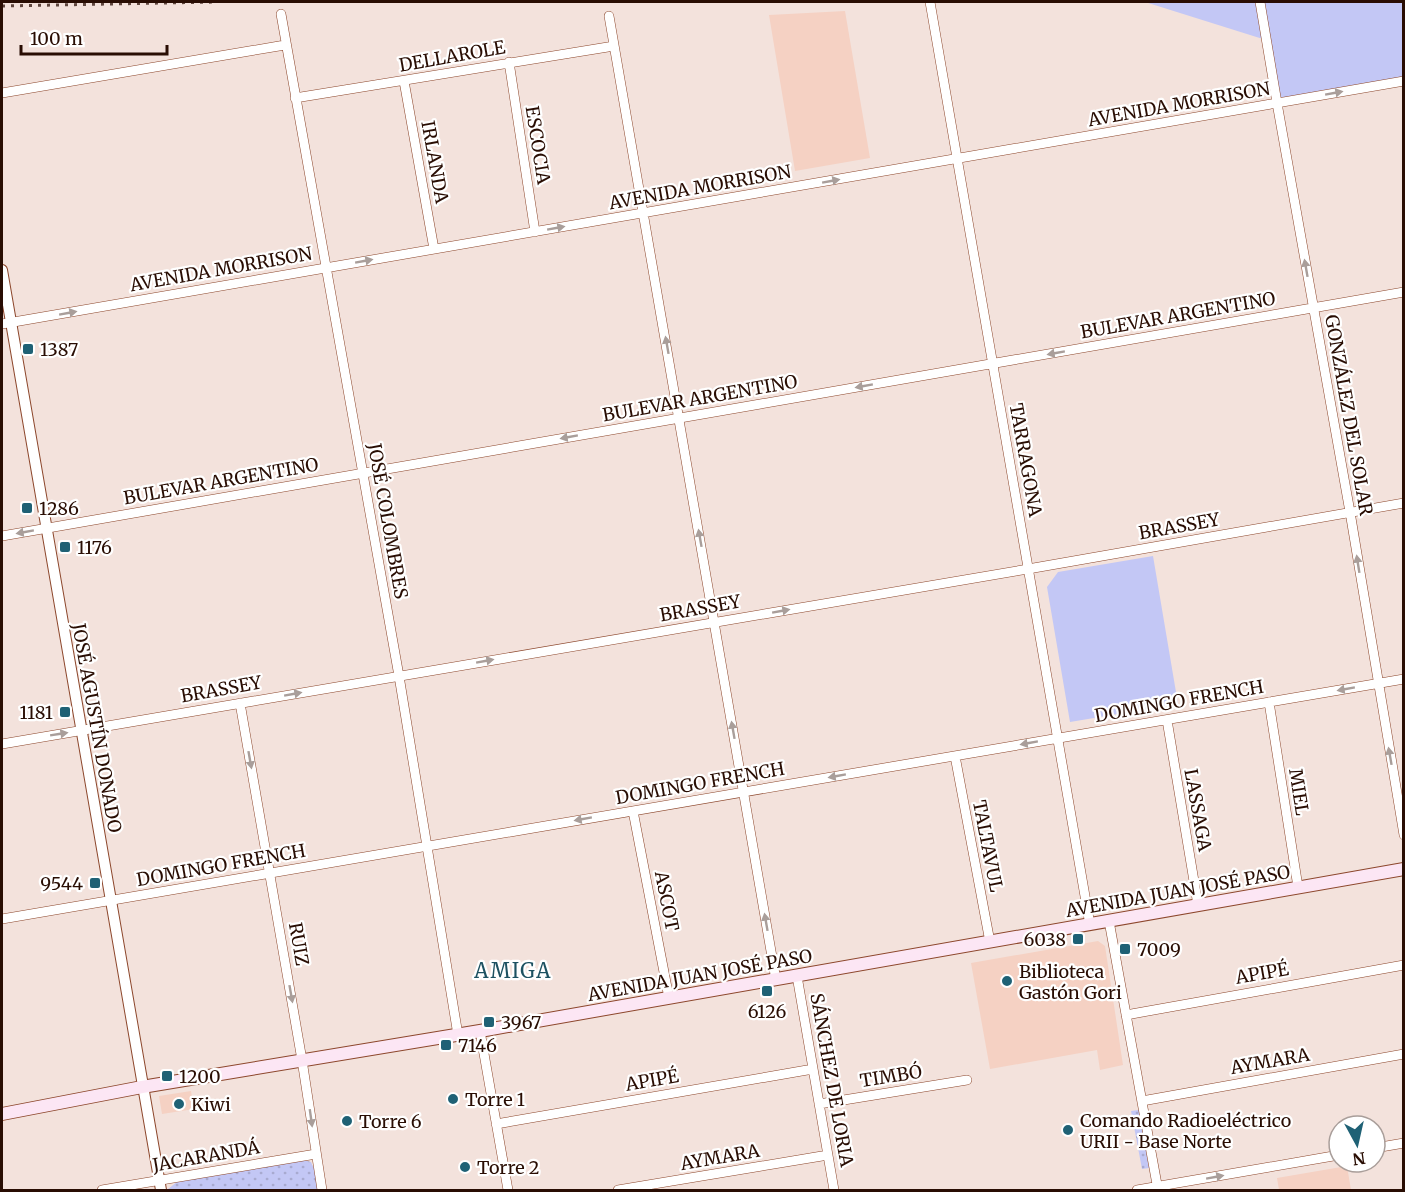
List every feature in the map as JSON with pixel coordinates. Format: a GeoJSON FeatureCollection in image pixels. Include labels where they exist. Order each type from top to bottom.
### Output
{"type":"FeatureCollection","features":[{"type":"Feature","properties":{"kind":"main road","name":"AVENIDA JUAN JOSÉ PASO"},"geometry":{"type":"LineString","coordinates":[[2,1114],[142,1087],[459,1035],[1404,869]]}},
{"type":"Feature","properties":{"kind":"street","name":"TARRAGONA"},"geometry":{"type":"LineString","coordinates":[[930,2],[1090,925]]}},
{"type":"Feature","properties":{"kind":"street","name":"GONZÁLEZ DEL SOLAR"},"geometry":{"type":"LineString","coordinates":[[1260,2],[1350,512],[1404,835]]}},
{"type":"Feature","properties":{"kind":"street","name":"JOSÉ COLOMBRES"},"geometry":{"type":"LineString","coordinates":[[281,14],[399,675],[459,1035]]}},
{"type":"Feature","properties":{"kind":"street"},"geometry":{"type":"LineString","coordinates":[[609,16],[776,980]]}},
{"type":"Feature","properties":{"kind":"street"},"geometry":{"type":"LineString","coordinates":[[2,93],[285,45]]}},
{"type":"Feature","properties":{"kind":"street","name":"DELLAROLE"},"geometry":{"type":"LineString","coordinates":[[295,98],[614,46]]}},
{"type":"Feature","properties":{"kind":"street","name":"ESCOCIA"},"geometry":{"type":"LineString","coordinates":[[508,62],[535,232]]}},
{"type":"Feature","properties":{"kind":"street","name":"IRLANDA"},"geometry":{"type":"LineString","coordinates":[[404,81],[434,249]]}},
{"type":"Feature","properties":{"kind":"street","name":"AVENIDA MORRISON"},"geometry":{"type":"LineString","coordinates":[[6,323],[1404,81]]}},
{"type":"Feature","properties":{"kind":"street","name":"JOSÉ AGUSTÍN DONADO"},"geometry":{"type":"LineString","coordinates":[[2,270],[6,323],[46,528],[159,1185]]}},
{"type":"Feature","properties":{"kind":"street","name":"BULEVAR ARGENTINO"},"geometry":{"type":"LineString","coordinates":[[2,536],[1404,292]]}},
{"type":"Feature","properties":{"kind":"street","name":"BRASSEY"},"geometry":{"type":"LineString","coordinates":[[2,744],[1404,503]]}},
{"type":"Feature","properties":{"kind":"street","name":"DOMINGO FRENCH"},"geometry":{"type":"LineString","coordinates":[[2,919],[1404,679]]}},
{"type":"Feature","properties":{"kind":"street","name":"MIEL"},"geometry":{"type":"LineString","coordinates":[[1269,702],[1298,888]]}},
{"type":"Feature","properties":{"kind":"street","name":"RUIZ"},"geometry":{"type":"LineString","coordinates":[[240,703],[302,1060],[322,1191]]}},
{"type":"Feature","properties":{"kind":"street","name":"LASSAGA"},"geometry":{"type":"LineString","coordinates":[[1167,720],[1198,905]]}},
{"type":"Feature","properties":{"kind":"street","name":"TALTAVUL"},"geometry":{"type":"LineString","coordinates":[[955,756],[990,942]]}},
{"type":"Feature","properties":{"kind":"street","name":"ASCOT"},"geometry":{"type":"LineString","coordinates":[[633,810],[669,998]]}},
{"type":"Feature","properties":{"kind":"street"},"geometry":{"type":"LineString","coordinates":[[1109,921],[1157,1189]]}},
{"type":"Feature","properties":{"kind":"street","name":"APIPÉ"},"geometry":{"type":"LineString","coordinates":[[1126,1015],[1404,965]]}},
{"type":"Feature","properties":{"kind":"street","name":"SÁNCHEZ DE LORIA"},"geometry":{"type":"LineString","coordinates":[[797,976],[834,1191]]}},
{"type":"Feature","properties":{"kind":"street"},"geometry":{"type":"LineString","coordinates":[[480,1031],[508,1191]]}},
{"type":"Feature","properties":{"kind":"street","name":"AYMARA"},"geometry":{"type":"LineString","coordinates":[[1142,1101],[1404,1054]]}},
{"type":"Feature","properties":{"kind":"street","name":"APIPÉ"},"geometry":{"type":"LineString","coordinates":[[496,1124],[813,1069]]}},
{"type":"Feature","properties":{"kind":"street","name":"TIMBÓ"},"geometry":{"type":"LineString","coordinates":[[819,1104],[967,1080]]}},
{"type":"Feature","properties":{"kind":"street"},"geometry":{"type":"LineString","coordinates":[[1387,1146],[1404,1143]]}},
{"type":"Feature","properties":{"kind":"street","name":"JACARANDÁ"},"geometry":{"type":"LineString","coordinates":[[102,1191],[159,1185],[316,1154]]}},
{"type":"Feature","properties":{"kind":"street","name":"AYMARA"},"geometry":{"type":"LineString","coordinates":[[618,1191],[828,1155]]}},
{"type":"Feature","properties":{"kind":"street"},"geometry":{"type":"LineString","coordinates":[[1137,1191],[1327,1157]]}},
{"type":"Feature","properties":{"kind":"shaded area"},"geometry":{"type":"Polygon","coordinates":[[[1145,2],[1403,2],[1403,81],[1277,103],[1266,40],[1145,2]]]}},
{"type":"Feature","properties":{"kind":"shaded area"},"geometry":{"type":"Polygon","coordinates":[[[845,11],[870,158],[795,171],[769,15],[845,11]]]}},
{"type":"Feature","properties":{"kind":"shaded area"},"geometry":{"type":"Polygon","coordinates":[[[1153,556],[1178,704],[1070,722],[1047,587],[1058,572],[1153,556]]]}},
{"type":"Feature","properties":{"kind":"shaded area"},"geometry":{"type":"Polygon","coordinates":[[[1098,941],[1105,946],[1123,1065],[1100,1070],[1097,1050],[990,1069],[971,963],[1098,941]]]}},
{"type":"Feature","properties":{"kind":"shaded area"},"geometry":{"type":"Polygon","coordinates":[[[191,1091],[194,1109],[162,1114],[159,1096],[191,1091]]]}},
{"type":"Feature","properties":{"kind":"shaded area"},"geometry":{"type":"Polygon","coordinates":[[[1139,1110],[1149,1168],[1142,1169],[1131,1111],[1139,1110]]]}},
{"type":"Feature","properties":{"kind":"shaded area"},"geometry":{"type":"Polygon","coordinates":[[[301,1159],[311,1162],[319,1190],[167,1190],[179,1180],[301,1159]]]}},
{"type":"Feature","properties":{"kind":"shaded area"},"geometry":{"type":"Polygon","coordinates":[[[1327,1169],[1327,1174],[1348,1174],[1351,1190],[1279,1190],[1277,1178],[1327,1169]]]}},
{"type":"Feature","properties":{"kind":"railway"},"geometry":{"type":"LineString","coordinates":[[2,6],[217,2]]}},
{"type":"Feature","properties":{"kind":"place","name":"1387"},"geometry":{"type":"Point","coordinates":[28,349]}},
{"type":"Feature","properties":{"kind":"place","name":"1286"},"geometry":{"type":"Point","coordinates":[27,508]}},
{"type":"Feature","properties":{"kind":"place","name":"1176"},"geometry":{"type":"Point","coordinates":[65,547]}},
{"type":"Feature","properties":{"kind":"place","name":"1181"},"geometry":{"type":"Point","coordinates":[65,712]}},
{"type":"Feature","properties":{"kind":"place","name":"9544"},"geometry":{"type":"Point","coordinates":[95,883]}},
{"type":"Feature","properties":{"kind":"place","name":"6038"},"geometry":{"type":"Point","coordinates":[1078,939]}},
{"type":"Feature","properties":{"kind":"place","name":"7009"},"geometry":{"type":"Point","coordinates":[1125,949]}},
{"type":"Feature","properties":{"kind":"place","name":"Biblioteca Gastón Gori"},"geometry":{"type":"Point","coordinates":[1007,981]}},
{"type":"Feature","properties":{"kind":"place","name":"6126"},"geometry":{"type":"Point","coordinates":[767,991]}},
{"type":"Feature","properties":{"kind":"place","name":"3967"},"geometry":{"type":"Point","coordinates":[489,1022]}},
{"type":"Feature","properties":{"kind":"place","name":"7146"},"geometry":{"type":"Point","coordinates":[446,1045]}},
{"type":"Feature","properties":{"kind":"place","name":"1200"},"geometry":{"type":"Point","coordinates":[167,1076]}},
{"type":"Feature","properties":{"kind":"place","name":"Torre 1"},"geometry":{"type":"Point","coordinates":[453,1099]}},
{"type":"Feature","properties":{"kind":"place","name":"Kiwi"},"geometry":{"type":"Point","coordinates":[179,1104]}},
{"type":"Feature","properties":{"kind":"place","name":"Torre 6"},"geometry":{"type":"Point","coordinates":[347,1121]}},
{"type":"Feature","properties":{"kind":"place","name":"Comando Radioeléctrico URII - Base Norte"},"geometry":{"type":"Point","coordinates":[1068,1130]}},
{"type":"Feature","properties":{"kind":"place","name":"Torre 2"},"geometry":{"type":"Point","coordinates":[465,1167]}},
{"type":"Feature","properties":{"kind":"district","name":"AMIGA"},"geometry":{"type":"Point","coordinates":[513,970]}}]}
